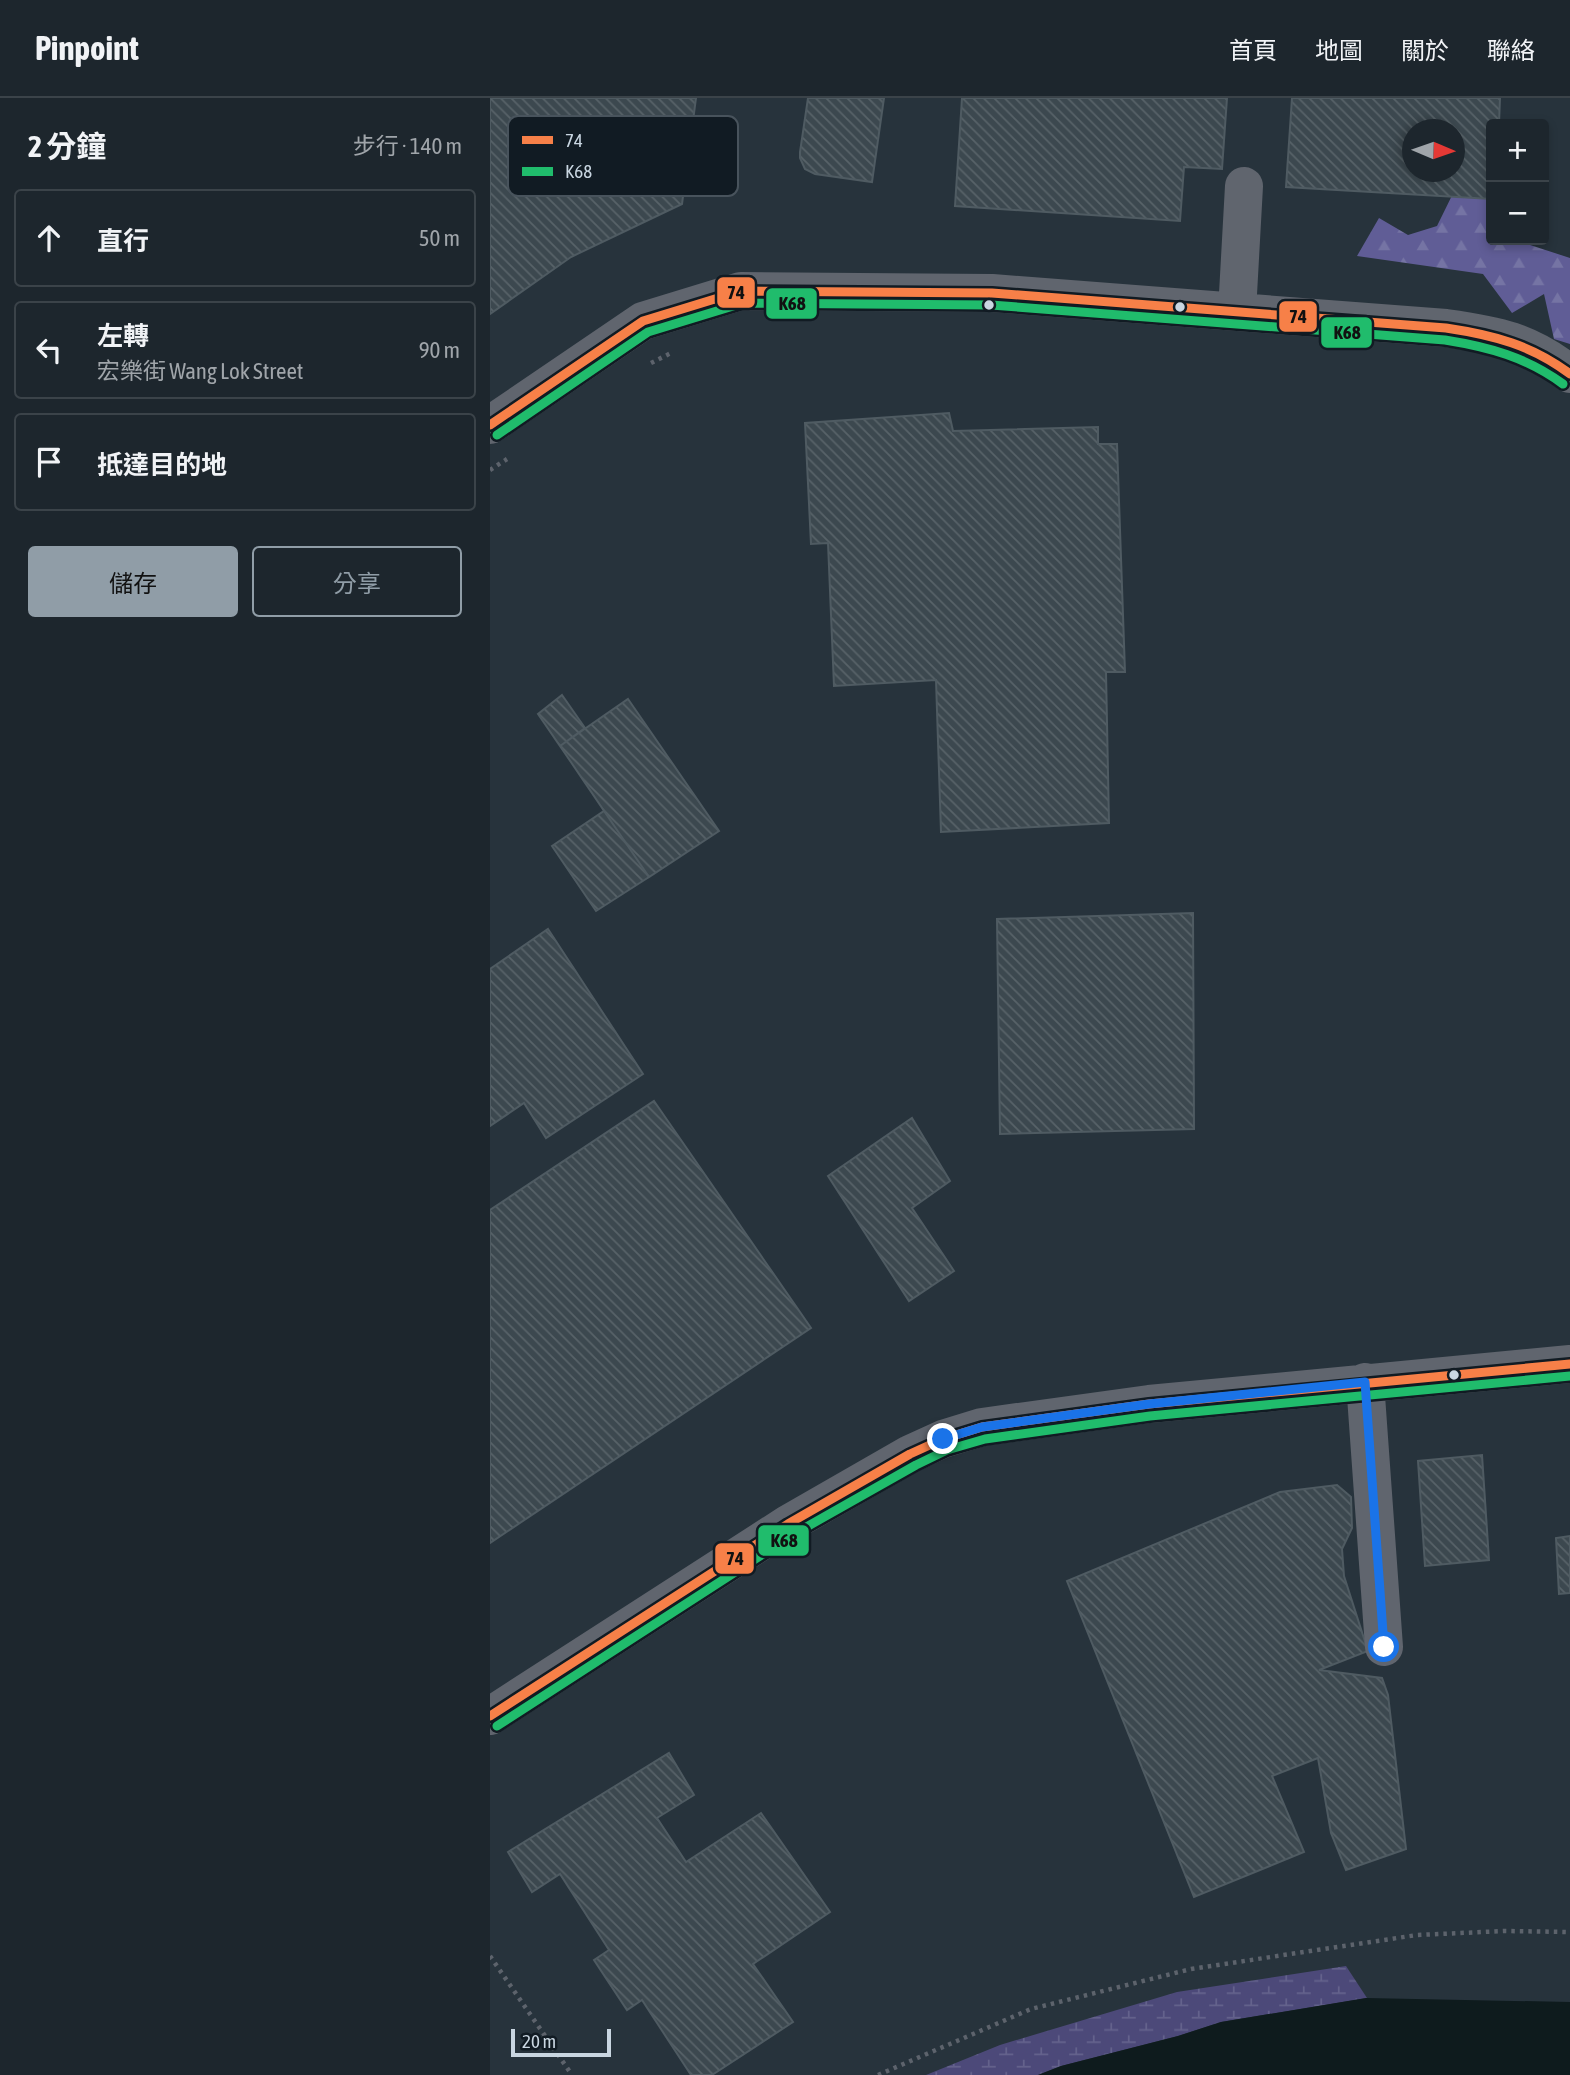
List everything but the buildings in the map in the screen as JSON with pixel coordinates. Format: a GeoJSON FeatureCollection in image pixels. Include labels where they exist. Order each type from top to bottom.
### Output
{"type":"FeatureCollection","features":[{"type":"Feature","properties":{"kind":"street"},"geometry":{"type":"LineString","coordinates":[[1237,312],[1244,186]]}},
{"type":"Feature","properties":{"kind":"street"},"geometry":{"type":"LineString","coordinates":[[501,440],[643,321],[741,291],[992,293],[1446,328],[1494,334],[1547,355],[1570,374]]}},
{"type":"Feature","properties":{"kind":"street"},"geometry":{"type":"LineString","coordinates":[[490,1716],[788,1524],[910,1454],[943,1439],[982,1427],[1149,1404],[1570,1364]]}},
{"type":"Feature","properties":{"kind":"street"},"geometry":{"type":"LineString","coordinates":[[1365,1382],[1384,1647]]}},
{"type":"Feature","properties":{"kind":"path"},"geometry":{"type":"LineString","coordinates":[[642,367],[678,349]]}},
{"type":"Feature","properties":{"kind":"path"},"geometry":{"type":"LineString","coordinates":[[490,470],[501,440]]}},
{"type":"Feature","properties":{"kind":"path"},"geometry":{"type":"LineString","coordinates":[[878,2075],[1031,2009],[1191,1969],[1417,1935],[1506,1931],[1570,1932]]}},
{"type":"Feature","properties":{"kind":"path"},"geometry":{"type":"LineString","coordinates":[[490,1956],[572,2075]]}},
{"type":"Feature","properties":{"kind":"green space"},"geometry":{"type":"Polygon","coordinates":[[[1467,165],[1486,170],[1486,245],[1530,245],[1570,258],[1570,344],[1554,339],[1544,294],[1512,313],[1483,274],[1357,256],[1379,218],[1408,235],[1437,226],[1459,182],[1465,182],[1467,165]]]}},
{"type":"Feature","properties":{"kind":"green space"},"geometry":{"type":"Polygon","coordinates":[[[1346,1966],[1367,1998],[1221,2022],[1061,2066],[1038,2075],[926,2075],[1000,2045],[1177,1992],[1346,1966]]]}},
{"type":"Feature","properties":{"kind":"shaded area"},"geometry":{"type":"Polygon","coordinates":[[[1366,1998],[1570,2002],[1570,2075],[1038,2075],[1061,2066],[1221,2022],[1366,1998]]]}},
{"type":"Feature","properties":{"kind":"transit line","name":"74"},"geometry":{"type":"LineString","coordinates":[[490,425],[643,321],[741,291],[992,293],[1446,328],[1511,343],[1541,356],[1570,374]]}},
{"type":"Feature","properties":{"kind":"transit line","name":"K68"},"geometry":{"type":"LineString","coordinates":[[497,435],[648,332],[743,303],[991,305],[1445,340],[1507,354],[1563,384]]}},
{"type":"Feature","properties":{"kind":"transit line","name":"74"},"geometry":{"type":"LineString","coordinates":[[490,1716],[788,1524],[910,1454],[943,1439],[982,1427],[1149,1404],[1570,1364]]}},
{"type":"Feature","properties":{"kind":"transit line","name":"K68"},"geometry":{"type":"LineString","coordinates":[[497,1726],[794,1534],[947,1450],[985,1439],[1150,1416],[1570,1376]]}},
{"type":"Feature","properties":{"kind":"route"},"geometry":{"type":"LineString","coordinates":[[943,1439],[982,1427],[1149,1404],[1365,1382],[1384,1647]]}}]}
